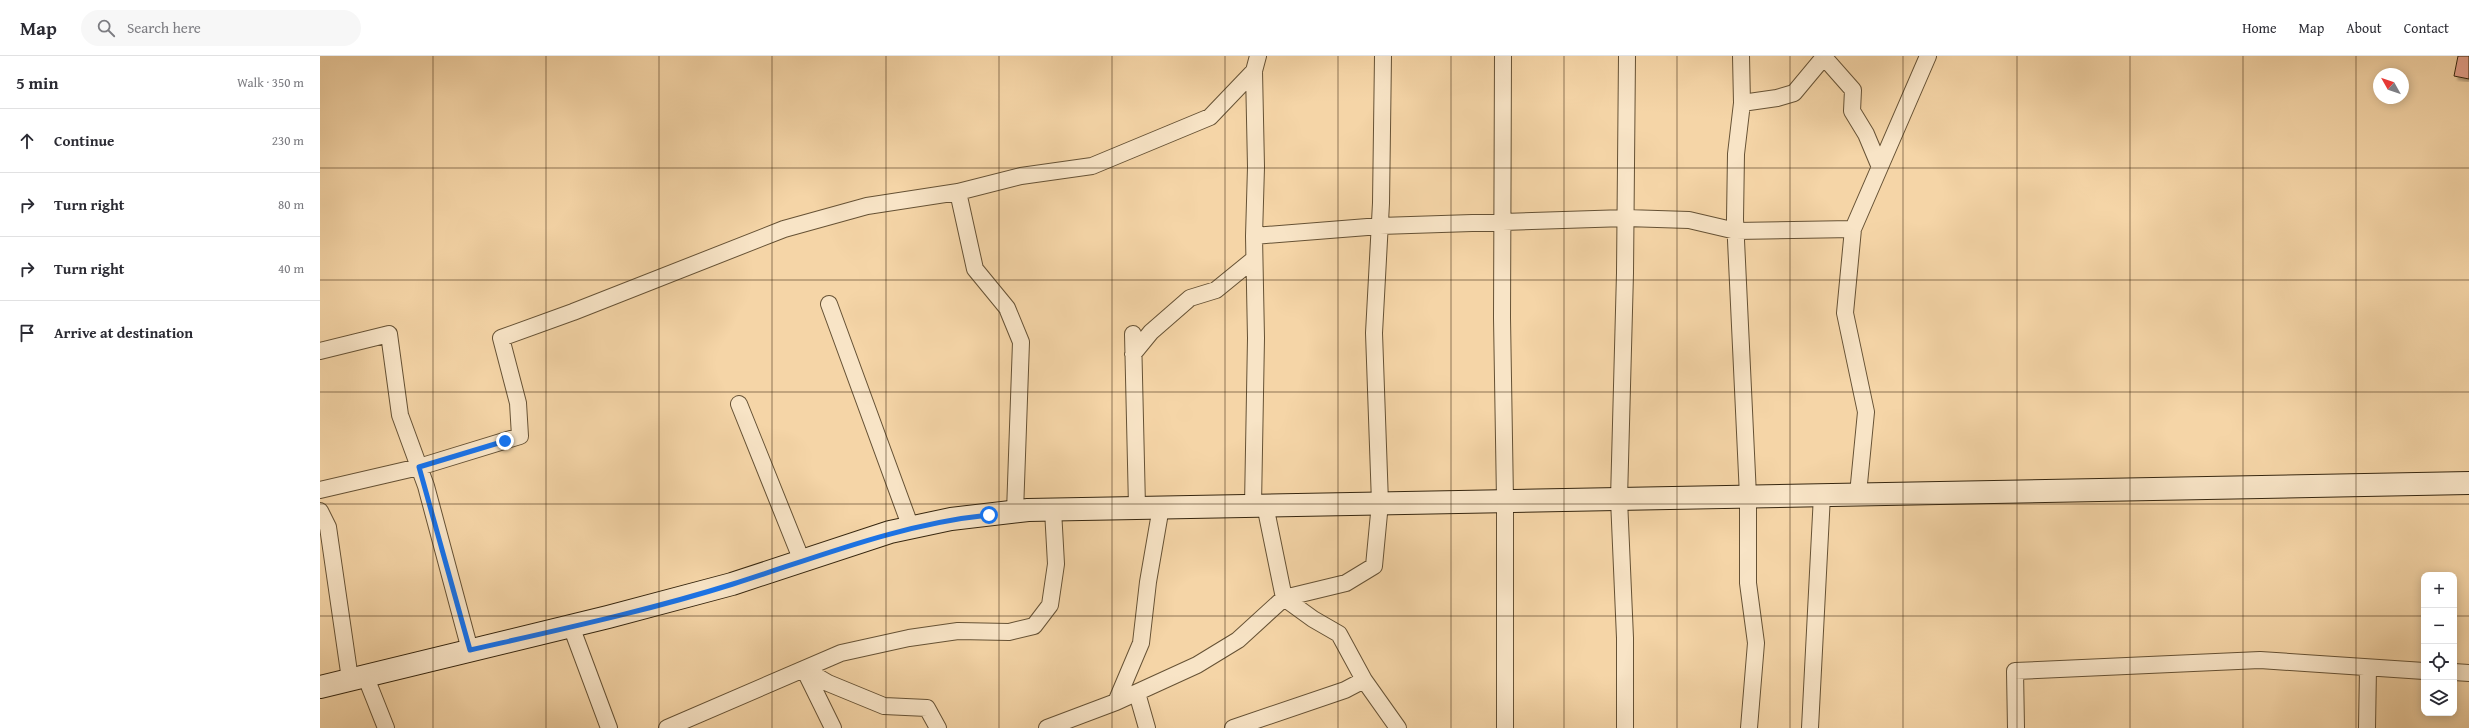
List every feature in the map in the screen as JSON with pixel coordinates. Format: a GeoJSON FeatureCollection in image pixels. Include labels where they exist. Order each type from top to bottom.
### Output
{"type":"FeatureCollection","features":[{"type":"Feature","properties":{"kind":"main road"},"geometry":{"type":"LineString","coordinates":[[320,687],[571,626],[732,584],[890,532],[951,519],[1015,512],[1137,507],[2469,483]]}},
{"type":"Feature","properties":{"kind":"street"},"geometry":{"type":"LineString","coordinates":[[1047,728],[1116,702],[1197,665],[1238,640],[1284,598],[1346,583],[1374,566],[1380,503],[1374,333],[1380,226],[1383,56]]}},
{"type":"Feature","properties":{"kind":"street"},"geometry":{"type":"LineString","coordinates":[[1503,56],[1502,318],[1505,500],[1505,728]]}},
{"type":"Feature","properties":{"kind":"street"},"geometry":{"type":"LineString","coordinates":[[1625,728],[1625,638],[1619,499],[1626,218],[1627,56]]}},
{"type":"Feature","properties":{"kind":"street"},"geometry":{"type":"LineString","coordinates":[[1741,56],[1742,102],[1736,154],[1736,231],[1748,496],[1748,583],[1756,643],[1749,728]]}},
{"type":"Feature","properties":{"kind":"street"},"geometry":{"type":"LineString","coordinates":[[1858,494],[1866,412],[1845,313],[1852,229],[1928,56]]}},
{"type":"Feature","properties":{"kind":"street"},"geometry":{"type":"LineString","coordinates":[[1742,102],[1777,98],[1794,93],[1823,57],[1853,90],[1852,111],[1866,134],[1880,165]]}},
{"type":"Feature","properties":{"kind":"street"},"geometry":{"type":"LineString","coordinates":[[320,490],[419,467],[520,436],[518,403],[501,338],[573,312],[784,229],[867,206],[958,192],[1021,176],[1092,166],[1210,117],[1256,63]]}},
{"type":"Feature","properties":{"kind":"street"},"geometry":{"type":"LineString","coordinates":[[1256,63],[1254,258],[1259,505],[1284,598],[1313,619],[1340,634],[1364,680],[1398,728]]}},
{"type":"Feature","properties":{"kind":"street"},"geometry":{"type":"LineString","coordinates":[[958,192],[975,269],[1007,308],[1021,342],[1015,512]]}},
{"type":"Feature","properties":{"kind":"street"},"geometry":{"type":"LineString","coordinates":[[1254,236],[1380,226],[1626,218],[1689,220],[1736,231],[1852,229]]}},
{"type":"Feature","properties":{"kind":"street"},"geometry":{"type":"LineString","coordinates":[[1134,354],[1151,332],[1190,298],[1216,290],[1254,258]]}},
{"type":"Feature","properties":{"kind":"street"},"geometry":{"type":"LineString","coordinates":[[829,304],[912,528]]}},
{"type":"Feature","properties":{"kind":"street"},"geometry":{"type":"LineString","coordinates":[[320,351],[389,334],[400,415],[419,467],[470,650]]}},
{"type":"Feature","properties":{"kind":"street"},"geometry":{"type":"LineString","coordinates":[[1133,334],[1137,507]]}},
{"type":"Feature","properties":{"kind":"street"},"geometry":{"type":"LineString","coordinates":[[739,404],[802,561]]}},
{"type":"Feature","properties":{"kind":"street"},"geometry":{"type":"LineString","coordinates":[[1810,728],[1822,495]]}},
{"type":"Feature","properties":{"kind":"street"},"geometry":{"type":"LineString","coordinates":[[1116,702],[1141,643],[1148,582],[1161,507]]}},
{"type":"Feature","properties":{"kind":"street"},"geometry":{"type":"LineString","coordinates":[[667,728],[840,653],[909,638],[958,631],[1009,632],[1034,626],[1050,605],[1056,564],[1053,510]]}},
{"type":"Feature","properties":{"kind":"street"},"geometry":{"type":"LineString","coordinates":[[320,511],[328,527],[358,677],[386,728]]}},
{"type":"Feature","properties":{"kind":"street"},"geometry":{"type":"LineString","coordinates":[[571,626],[609,728]]}},
{"type":"Feature","properties":{"kind":"street"},"geometry":{"type":"LineString","coordinates":[[2016,728],[2015,671],[2260,660],[2421,671]]}},
{"type":"Feature","properties":{"kind":"street"},"geometry":{"type":"LineString","coordinates":[[2367,728],[2368,668]]}},
{"type":"Feature","properties":{"kind":"street"},"geometry":{"type":"LineString","coordinates":[[804,669],[833,728]]}},
{"type":"Feature","properties":{"kind":"street"},"geometry":{"type":"LineString","coordinates":[[804,669],[828,683],[884,706],[927,708],[938,728]]}},
{"type":"Feature","properties":{"kind":"street"},"geometry":{"type":"LineString","coordinates":[[2457,672],[2469,673]]}},
{"type":"Feature","properties":{"kind":"street"},"geometry":{"type":"LineString","coordinates":[[1233,728],[1345,690],[1364,680]]}},
{"type":"Feature","properties":{"kind":"street"},"geometry":{"type":"LineString","coordinates":[[1137,693],[1147,728]]}},
{"type":"Feature","properties":{"kind":"building"},"geometry":{"type":"Polygon","coordinates":[[[2458,56],[2469,56],[2469,79],[2454,76],[2458,56]]]}},
{"type":"Feature","properties":{"kind":"route"},"geometry":{"type":"LineString","coordinates":[[505,441],[419,467],[426,486],[470,650],[608,617],[732,584],[890,532],[951,519],[989,515]]}}]}
